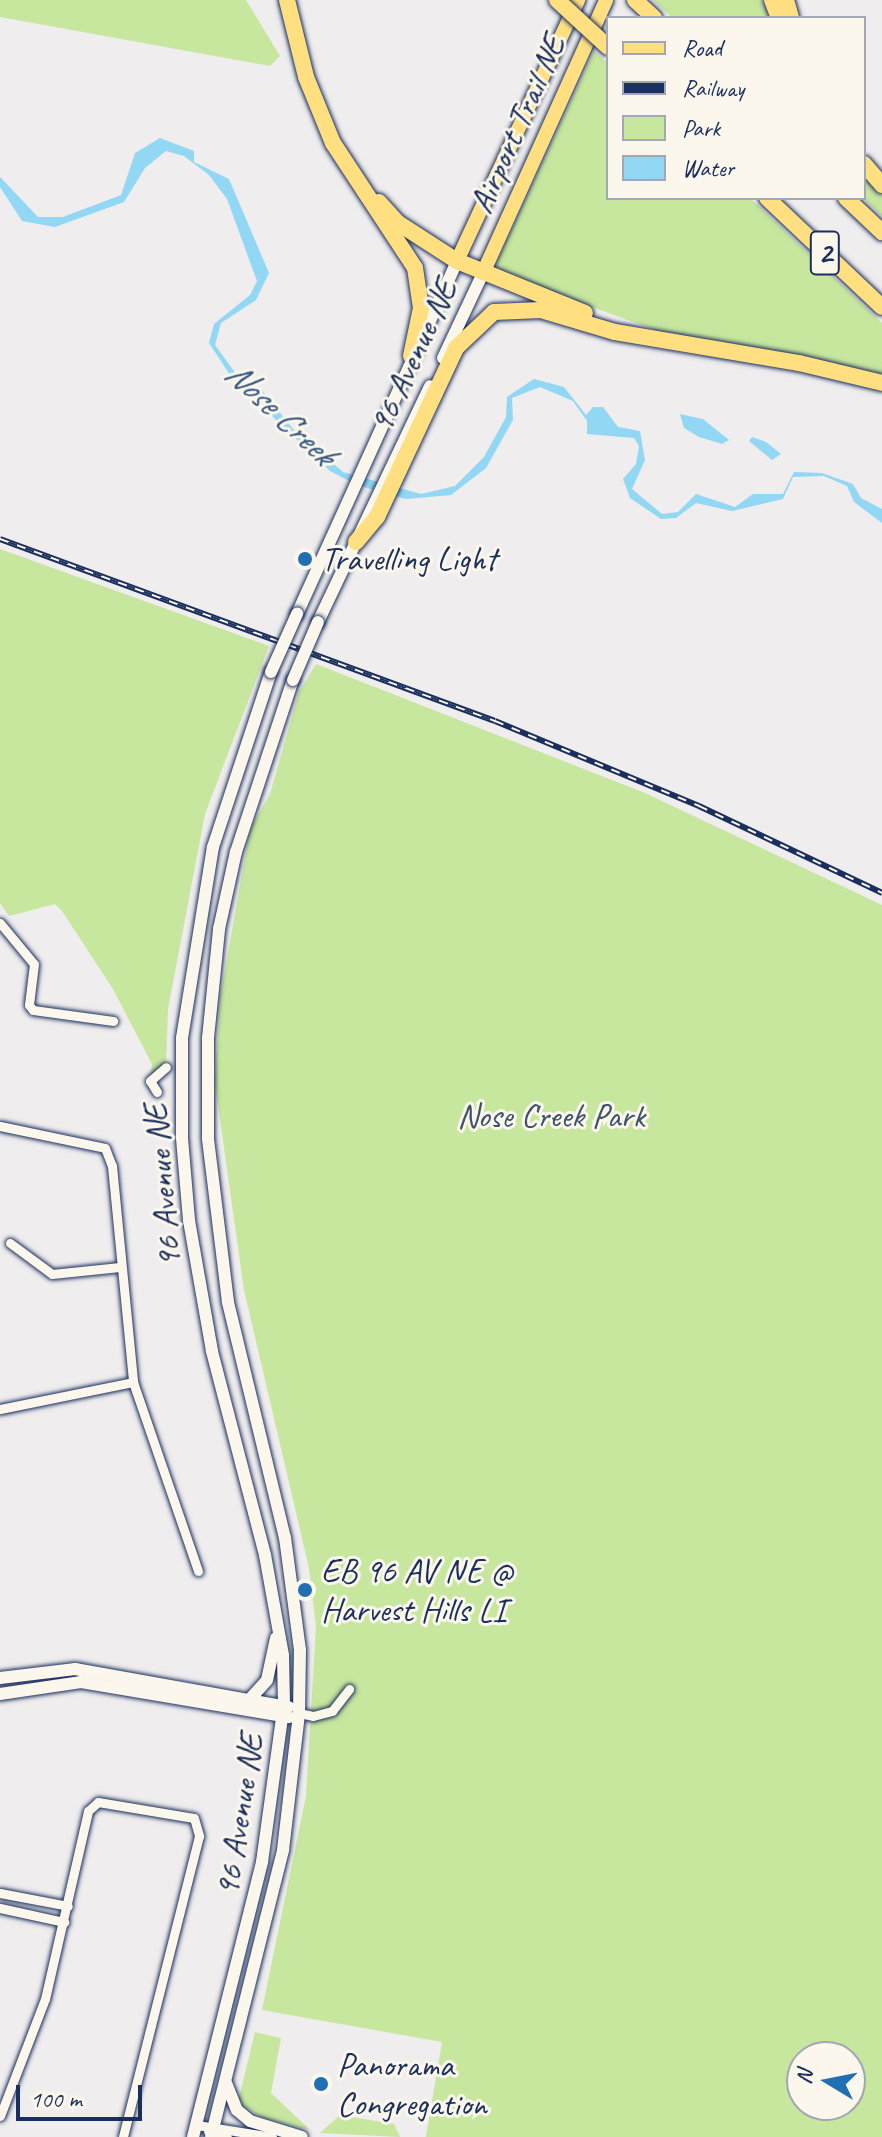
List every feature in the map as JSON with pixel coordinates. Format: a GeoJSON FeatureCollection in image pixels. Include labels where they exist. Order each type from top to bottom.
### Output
{"type":"FeatureCollection","features":[{"type":"Feature","properties":{"kind":"highway"},"geometry":{"type":"LineString","coordinates":[[287,0],[306,77],[333,143],[415,268],[421,308],[411,356]]}},
{"type":"Feature","properties":{"kind":"highway"},"geometry":{"type":"LineString","coordinates":[[557,0],[606,45]]}},
{"type":"Feature","properties":{"kind":"highway"},"geometry":{"type":"LineString","coordinates":[[333,143],[398,223],[457,261],[642,335]]}},
{"type":"Feature","properties":{"kind":"highway"},"geometry":{"type":"LineString","coordinates":[[866,166],[882,185]]}},
{"type":"Feature","properties":{"kind":"highway","name":"2"},"geometry":{"type":"LineString","coordinates":[[769,200],[882,307]]}},
{"type":"Feature","properties":{"kind":"highway","name":"2"},"geometry":{"type":"LineString","coordinates":[[848,200],[882,232]]}},
{"type":"Feature","properties":{"kind":"highway"},"geometry":{"type":"LineString","coordinates":[[356,542],[377,517],[410,436],[456,348],[494,312],[541,310],[642,335],[882,383]]}},
{"type":"Feature","properties":{"kind":"main road","name":"Airport Trail NE"},"geometry":{"type":"LineString","coordinates":[[457,261],[578,0]]}},
{"type":"Feature","properties":{"kind":"main road","name":"Airport Trail NE"},"geometry":{"type":"LineString","coordinates":[[483,273],[606,0]]}},
{"type":"Feature","properties":{"kind":"main road","name":"96 Avenue NE"},"geometry":{"type":"LineString","coordinates":[[195,2131],[259,1876],[284,1704],[265,1555],[212,1351],[187,1193],[182,1038],[213,847],[271,672],[411,356],[457,261]]}},
{"type":"Feature","properties":{"kind":"main road","name":"96 Avenue NE"},"geometry":{"type":"LineString","coordinates":[[410,436],[483,273]]}},
{"type":"Feature","properties":{"kind":"main road","name":"96 Avenue NE"},"geometry":{"type":"LineString","coordinates":[[213,2132],[283,1850],[299,1713],[295,1591],[236,1344],[208,1138],[213,982],[236,852],[293,680],[356,542]]}},
{"type":"Feature","properties":{"kind":"main road"},"geometry":{"type":"LineString","coordinates":[[212,1351],[236,1344]]}},
{"type":"Feature","properties":{"kind":"main road"},"geometry":{"type":"LineString","coordinates":[[250,1699],[267,1680],[277,1631]]}},
{"type":"Feature","properties":{"kind":"main road"},"geometry":{"type":"LineString","coordinates":[[0,1678],[75,1669],[284,1704],[299,1713]]}},
{"type":"Feature","properties":{"kind":"main road"},"geometry":{"type":"LineString","coordinates":[[0,1694],[81,1682],[283,1718],[299,1713]]}},
{"type":"Feature","properties":{"kind":"main road"},"geometry":{"type":"LineString","coordinates":[[226,2083],[237,2110],[250,2121],[302,2137]]}},
{"type":"Feature","properties":{"kind":"street"},"geometry":{"type":"LineString","coordinates":[[0,923],[34,964],[29,1005],[33,1010],[113,1021]]}},
{"type":"Feature","properties":{"kind":"street"},"geometry":{"type":"LineString","coordinates":[[157,1092],[150,1081],[166,1067]]}},
{"type":"Feature","properties":{"kind":"street"},"geometry":{"type":"LineString","coordinates":[[0,1126],[105,1148],[112,1166],[133,1382],[198,1571]]}},
{"type":"Feature","properties":{"kind":"street"},"geometry":{"type":"LineString","coordinates":[[10,1243],[52,1274],[120,1267]]}},
{"type":"Feature","properties":{"kind":"street"},"geometry":{"type":"LineString","coordinates":[[0,1409],[133,1382]]}},
{"type":"Feature","properties":{"kind":"street"},"geometry":{"type":"LineString","coordinates":[[299,1713],[313,1716],[332,1711],[349,1689]]}},
{"type":"Feature","properties":{"kind":"street"},"geometry":{"type":"LineString","coordinates":[[0,2116],[31,2045],[68,1906],[88,1811],[98,1802],[194,1818],[200,1825],[171,1961],[123,2137]]}},
{"type":"Feature","properties":{"kind":"street"},"geometry":{"type":"LineString","coordinates":[[0,1893],[68,1906]]}},
{"type":"Feature","properties":{"kind":"street"},"geometry":{"type":"LineString","coordinates":[[0,1908],[64,1922]]}},
{"type":"Feature","properties":{"kind":"street"},"geometry":{"type":"LineString","coordinates":[[195,2131],[272,2137]]}},
{"type":"Feature","properties":{"kind":"street"},"geometry":{"type":"LineString","coordinates":[[213,2132],[227,2137]]}},
{"type":"Feature","properties":{"kind":"green space"},"geometry":{"type":"Polygon","coordinates":[[[0,0],[246,0],[280,56],[270,66],[0,17],[0,0]]]}},
{"type":"Feature","properties":{"kind":"green space"},"geometry":{"type":"Polygon","coordinates":[[[653,0],[762,0],[768,16],[670,16],[653,0]]]}},
{"type":"Feature","properties":{"kind":"green space"},"geometry":{"type":"Polygon","coordinates":[[[594,51],[606,61],[606,200],[752,200],[882,323],[882,378],[675,337],[520,281],[495,266],[594,51]]]}},
{"type":"Feature","properties":{"kind":"green space"},"geometry":{"type":"Polygon","coordinates":[[[866,178],[882,196],[882,216],[865,200],[866,178]]]}},
{"type":"Feature","properties":{"kind":"green space"},"geometry":{"type":"Polygon","coordinates":[[[0,549],[269,646],[205,814],[168,1009],[166,1067],[150,1081],[152,1064],[113,989],[62,911],[55,904],[9,916],[0,903],[0,549]]]}},
{"type":"Feature","properties":{"kind":"green space","name":"Nose Creek Park"},"geometry":{"type":"Polygon","coordinates":[[[316,664],[645,793],[882,905],[882,2137],[426,2137],[442,2042],[262,2010],[306,1796],[316,1626],[309,1568],[244,1290],[215,1084],[220,998],[250,829],[270,794],[299,692],[316,664]]]}},
{"type":"Feature","properties":{"kind":"green space"},"geometry":{"type":"Polygon","coordinates":[[[255,2032],[281,2038],[271,2093],[310,2130],[262,2118],[238,2102],[255,2032]]]}},
{"type":"Feature","properties":{"kind":"green space"},"geometry":{"type":"Polygon","coordinates":[[[340,2115],[394,2124],[400,2137],[320,2133],[340,2115]]]}},
{"type":"Feature","properties":{"kind":"water","name":"Nose Creek"},"geometry":{"type":"Polygon","coordinates":[[[160,138],[194,151],[194,162],[229,179],[269,273],[256,300],[221,323],[215,345],[236,374],[262,390],[293,429],[343,472],[421,494],[455,486],[484,457],[506,417],[507,397],[534,379],[564,387],[586,415],[593,407],[603,407],[618,427],[640,431],[645,460],[632,489],[662,514],[678,512],[696,494],[735,507],[753,494],[783,494],[794,472],[822,473],[853,484],[861,498],[882,509],[882,523],[854,502],[847,486],[824,476],[793,477],[783,499],[732,511],[696,503],[676,518],[661,519],[630,498],[623,479],[636,464],[639,446],[634,438],[587,434],[587,421],[573,401],[540,387],[512,398],[513,420],[486,468],[451,495],[406,499],[357,485],[330,471],[232,378],[209,343],[214,324],[250,295],[257,281],[227,199],[209,175],[184,156],[166,151],[145,168],[124,202],[55,227],[22,221],[0,187],[0,177],[38,217],[63,217],[121,195],[135,153],[160,138]]]}},
{"type":"Feature","properties":{"kind":"water"},"geometry":{"type":"Polygon","coordinates":[[[680,414],[703,419],[729,440],[722,444],[699,437],[684,428],[680,414]]]}},
{"type":"Feature","properties":{"kind":"water"},"geometry":{"type":"Polygon","coordinates":[[[752,437],[766,442],[781,454],[772,460],[749,441],[752,437]]]}},
{"type":"Feature","properties":{"kind":"railway"},"geometry":{"type":"LineString","coordinates":[[0,539],[495,721],[699,806],[882,893]]}},
{"type":"Feature","properties":{"kind":"place","name":"Travelling Light"},"geometry":{"type":"Point","coordinates":[305,559]}},
{"type":"Feature","properties":{"kind":"place","name":"EB 96 AV NE @ Harvest Hills LI"},"geometry":{"type":"Point","coordinates":[305,1590]}},
{"type":"Feature","properties":{"kind":"place","name":"Panorama Congregation"},"geometry":{"type":"Point","coordinates":[321,2084]}}]}
